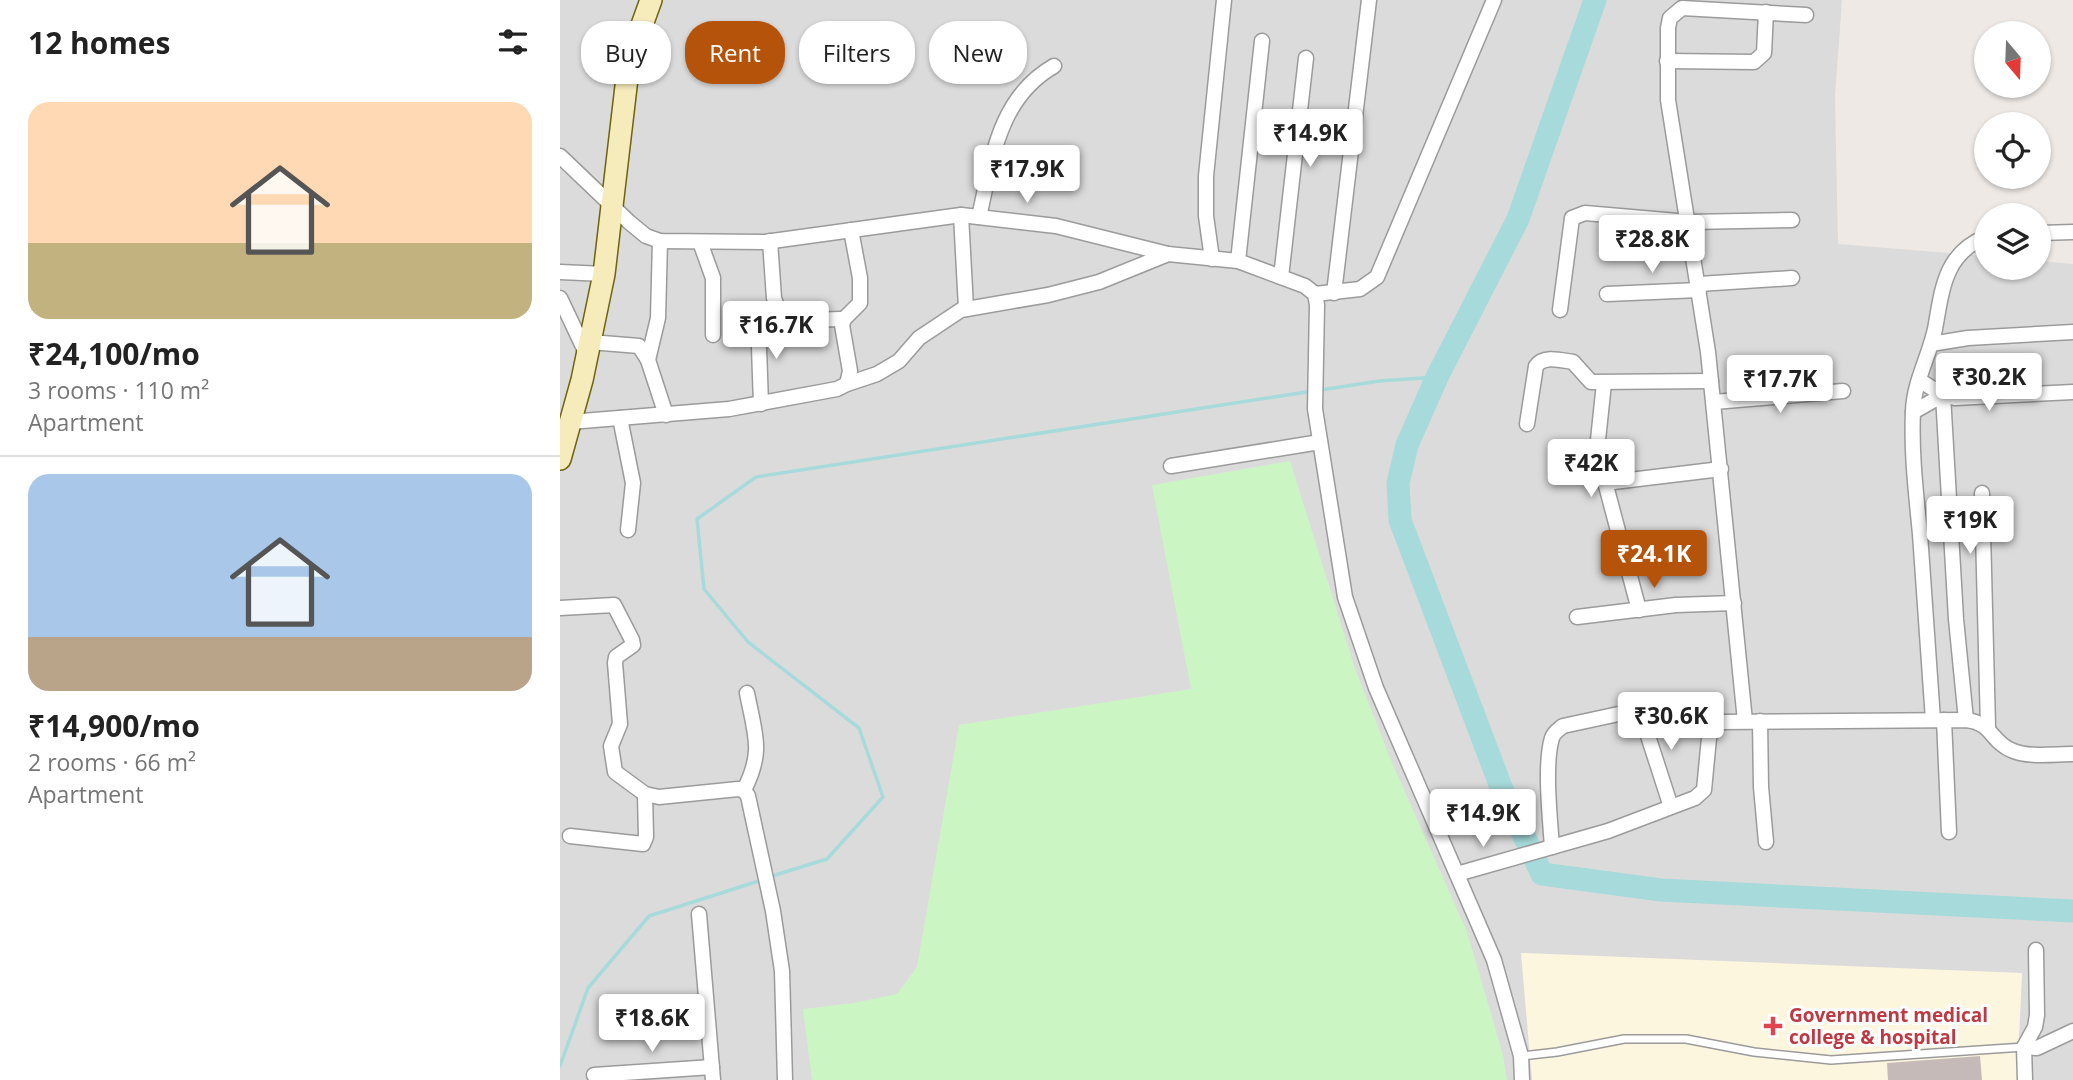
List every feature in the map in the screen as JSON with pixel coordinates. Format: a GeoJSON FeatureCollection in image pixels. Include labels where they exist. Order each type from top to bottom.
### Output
{"type":"FeatureCollection","features":[{"type":"Feature","properties":{"kind":"street"},"geometry":{"type":"LineString","coordinates":[[560,459],[604,274],[629,61],[651,0]]}},
{"type":"Feature","properties":{"kind":"street"},"geometry":{"type":"LineString","coordinates":[[1212,259],[1206,216],[1206,176],[1224,0]]}},
{"type":"Feature","properties":{"kind":"street"},"geometry":{"type":"LineString","coordinates":[[1334,293],[1369,0]]}},
{"type":"Feature","properties":{"kind":"street"},"geometry":{"type":"LineString","coordinates":[[1315,294],[1360,289],[1377,276],[1494,0]]}},
{"type":"Feature","properties":{"kind":"street"},"geometry":{"type":"LineString","coordinates":[[1766,842],[1761,788],[1734,603],[1712,381],[1668,100],[1668,28],[1674,12],[1691,8],[1806,15]]}},
{"type":"Feature","properties":{"kind":"street"},"geometry":{"type":"LineString","coordinates":[[1667,61],[1754,62],[1764,53],[1766,12]]}},
{"type":"Feature","properties":{"kind":"street"},"geometry":{"type":"LineString","coordinates":[[1238,261],[1262,41]]}},
{"type":"Feature","properties":{"kind":"street"},"geometry":{"type":"LineString","coordinates":[[1281,277],[1306,58]]}},
{"type":"Feature","properties":{"kind":"street"},"geometry":{"type":"LineString","coordinates":[[979,217],[999,130],[1030,83],[1054,66]]}},
{"type":"Feature","properties":{"kind":"street"},"geometry":{"type":"LineString","coordinates":[[560,156],[646,236],[660,240],[770,241],[961,215],[1056,226],[1168,254],[1238,261],[1305,286],[1315,294],[1315,409],[1346,597],[1376,688],[1494,960],[1521,1056],[1522,1080]]}},
{"type":"Feature","properties":{"kind":"street"},"geometry":{"type":"LineString","coordinates":[[1560,310],[1572,218],[1577,214],[1611,214],[1689,222],[1792,220]]}},
{"type":"Feature","properties":{"kind":"street"},"geometry":{"type":"LineString","coordinates":[[961,215],[966,308]]}},
{"type":"Feature","properties":{"kind":"street"},"geometry":{"type":"LineString","coordinates":[[847,384],[850,371],[842,325],[844,319],[860,303],[860,278],[851,230]]}},
{"type":"Feature","properties":{"kind":"street"},"geometry":{"type":"LineString","coordinates":[[2051,233],[2073,232]]}},
{"type":"Feature","properties":{"kind":"street"},"geometry":{"type":"LineString","coordinates":[[648,360],[658,318],[660,240]]}},
{"type":"Feature","properties":{"kind":"street"},"geometry":{"type":"LineString","coordinates":[[770,241],[774,298],[781,318],[790,322],[813,318],[844,319]]}},
{"type":"Feature","properties":{"kind":"street"},"geometry":{"type":"LineString","coordinates":[[700,242],[713,278],[713,335]]}},
{"type":"Feature","properties":{"kind":"street"},"geometry":{"type":"LineString","coordinates":[[1949,832],[1913,412],[1945,279],[1956,259],[1974,243]]}},
{"type":"Feature","properties":{"kind":"street"},"geometry":{"type":"LineString","coordinates":[[566,430],[620,418],[761,404],[837,388],[877,374],[899,362],[934,326],[966,308],[1048,295],[1099,282],[1168,254]]}},
{"type":"Feature","properties":{"kind":"street"},"geometry":{"type":"LineString","coordinates":[[560,272],[604,274]]}},
{"type":"Feature","properties":{"kind":"street"},"geometry":{"type":"LineString","coordinates":[[1607,294],[1793,278]]}},
{"type":"Feature","properties":{"kind":"street"},"geometry":{"type":"LineString","coordinates":[[560,298],[588,349]]}},
{"type":"Feature","properties":{"kind":"street"},"geometry":{"type":"LineString","coordinates":[[758,319],[761,404]]}},
{"type":"Feature","properties":{"kind":"street"},"geometry":{"type":"LineString","coordinates":[[1931,344],[1968,338],[2073,332]]}},
{"type":"Feature","properties":{"kind":"street"},"geometry":{"type":"LineString","coordinates":[[588,349],[639,346],[648,360],[666,415]]}},
{"type":"Feature","properties":{"kind":"street"},"geometry":{"type":"LineString","coordinates":[[1527,424],[1533,377],[1540,361],[1547,359],[1573,362],[1578,365],[1587,380],[1604,383],[1712,381]]}},
{"type":"Feature","properties":{"kind":"street"},"geometry":{"type":"LineString","coordinates":[[1919,380],[1943,395],[1955,398],[2073,392]]}},
{"type":"Feature","properties":{"kind":"street"},"geometry":{"type":"LineString","coordinates":[[1604,383],[1598,449],[1639,610]]}},
{"type":"Feature","properties":{"kind":"street"},"geometry":{"type":"LineString","coordinates":[[1714,402],[1843,391]]}},
{"type":"Feature","properties":{"kind":"street"},"geometry":{"type":"LineString","coordinates":[[1913,412],[1943,395]]}},
{"type":"Feature","properties":{"kind":"street"},"geometry":{"type":"LineString","coordinates":[[1943,395],[1956,619],[1966,720]]}},
{"type":"Feature","properties":{"kind":"street"},"geometry":{"type":"LineString","coordinates":[[620,418],[633,483],[628,530]]}},
{"type":"Feature","properties":{"kind":"street"},"geometry":{"type":"LineString","coordinates":[[1171,466],[1320,442]]}},
{"type":"Feature","properties":{"kind":"street"},"geometry":{"type":"LineString","coordinates":[[1605,483],[1721,469]]}},
{"type":"Feature","properties":{"kind":"street"},"geometry":{"type":"LineString","coordinates":[[1982,493],[1988,727]]}},
{"type":"Feature","properties":{"kind":"street"},"geometry":{"type":"LineString","coordinates":[[1577,617],[1734,603]]}},
{"type":"Feature","properties":{"kind":"street"},"geometry":{"type":"LineString","coordinates":[[560,608],[610,604],[618,611],[629,633],[633,645],[616,657],[615,663],[620,724],[613,738],[610,757],[615,772],[645,794],[659,797],[744,790]]}},
{"type":"Feature","properties":{"kind":"street"},"geometry":{"type":"LineString","coordinates":[[744,790],[755,769],[757,753],[747,693]]}},
{"type":"Feature","properties":{"kind":"street"},"geometry":{"type":"LineString","coordinates":[[1547,849],[1550,747],[1555,732],[1563,726],[1674,702],[1685,706],[1713,727]]}},
{"type":"Feature","properties":{"kind":"street"},"geometry":{"type":"LineString","coordinates":[[1639,708],[1671,807]]}},
{"type":"Feature","properties":{"kind":"street"},"geometry":{"type":"LineString","coordinates":[[1457,874],[1608,831],[1695,797],[1704,790],[1709,738],[1713,727],[1721,722],[1980,721],[2000,743],[2020,753],[2073,754]]}},
{"type":"Feature","properties":{"kind":"street"},"geometry":{"type":"LineString","coordinates":[[744,790],[750,803],[768,887],[782,971],[785,1080]]}},
{"type":"Feature","properties":{"kind":"street"},"geometry":{"type":"LineString","coordinates":[[570,836],[643,844],[646,836],[645,794]]}},
{"type":"Feature","properties":{"kind":"street"},"geometry":{"type":"LineString","coordinates":[[594,1075],[713,1073],[699,914]]}},
{"type":"Feature","properties":{"kind":"street"},"geometry":{"type":"LineString","coordinates":[[2025,1080],[2024,1047],[2035,1027],[2037,1015],[2036,950]]}},
{"type":"Feature","properties":{"kind":"street"},"geometry":{"type":"LineString","coordinates":[[2024,1047],[2037,1048],[2073,1031]]}},
{"type":"Feature","properties":{"kind":"lane"},"geometry":{"type":"LineString","coordinates":[[1521,1056],[1624,1039],[1686,1039],[1754,1052],[1831,1060],[2024,1047]]}},
{"type":"Feature","properties":{"kind":"shaded area"},"geometry":{"type":"Polygon","coordinates":[[[560,0],[1842,0],[1835,96],[1838,244],[1974,255],[1974,280],[2051,280],[2051,262],[2073,264],[2073,1080],[560,1080],[560,0]]]}},
{"type":"Feature","properties":{"kind":"shaded area","name":"Government medical college & hospital"},"geometry":{"type":"Polygon","coordinates":[[[1521,953],[2022,973],[2017,1080],[1532,1080],[1521,953]]]}},
{"type":"Feature","properties":{"kind":"green space"},"geometry":{"type":"Polygon","coordinates":[[[1290,461],[1355,669],[1393,765],[1467,932],[1503,1055],[1507,1080],[812,1080],[803,1009],[854,1003],[897,994],[917,967],[959,725],[1191,689],[1152,485],[1290,461]]]}},
{"type":"Feature","properties":{"kind":"building"},"geometry":{"type":"Polygon","coordinates":[[[1980,1056],[1982,1080],[1888,1080],[1887,1063],[1980,1056]]]}},
{"type":"Feature","properties":{"kind":"waterway"},"geometry":{"type":"LineString","coordinates":[[1595,0],[1518,219],[1437,377],[1407,445],[1398,483],[1400,520],[1501,787],[1542,874],[1661,890],[2073,911]]}},
{"type":"Feature","properties":{"kind":"waterway"},"geometry":{"type":"LineString","coordinates":[[1321,390],[1379,381],[1437,377]]}},
{"type":"Feature","properties":{"kind":"waterway"},"geometry":{"type":"LineString","coordinates":[[769,877],[827,859],[883,797],[859,728],[748,642],[704,589],[697,519],[756,477],[1313,391]]}},
{"type":"Feature","properties":{"kind":"waterway"},"geometry":{"type":"LineString","coordinates":[[560,1066],[588,988],[649,916],[762,880]]}},
{"type":"Feature","properties":{"kind":"place","name":"Government medical college & hospital"},"geometry":{"type":"Point","coordinates":[1773,1026]}}]}
